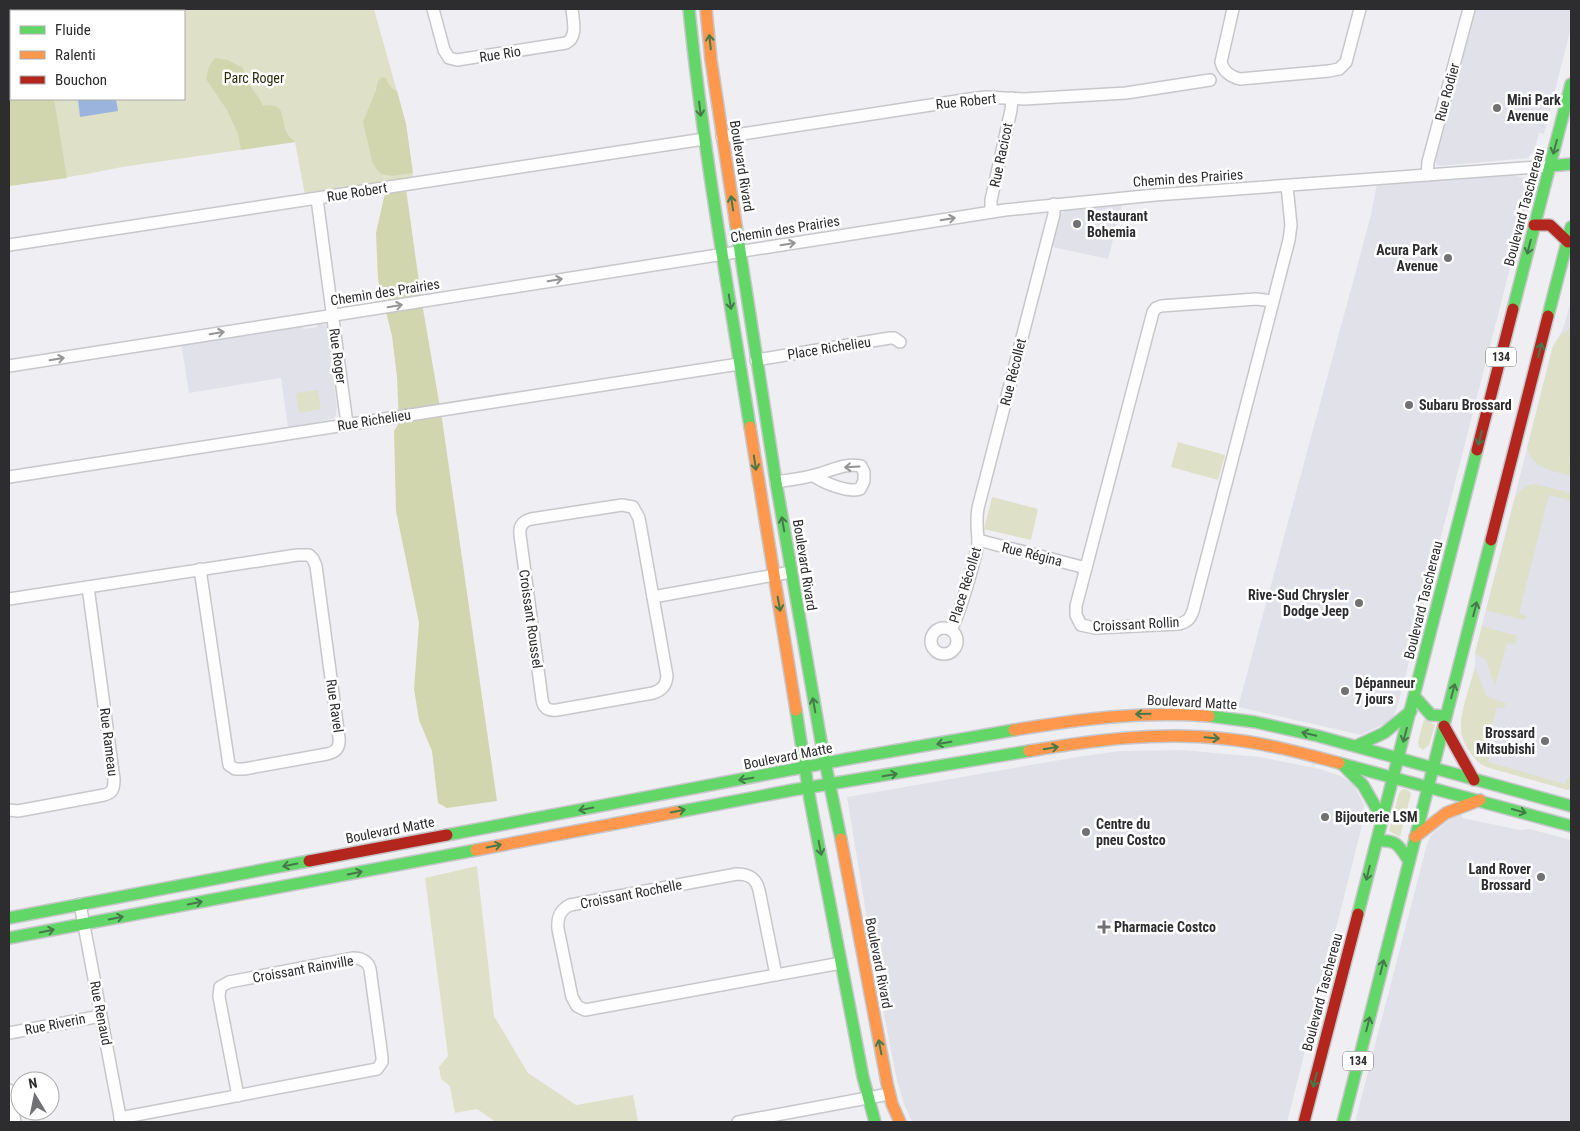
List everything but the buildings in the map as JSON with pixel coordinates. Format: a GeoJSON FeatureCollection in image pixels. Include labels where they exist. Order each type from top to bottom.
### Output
{"type":"FeatureCollection","features":[{"type":"Feature","properties":{"kind":"main road"},"geometry":{"type":"LineString","coordinates":[[690,9],[704,139],[809,788],[867,1098],[875,1122]]}},
{"type":"Feature","properties":{"kind":"main road","name":"Boulevard Rivard"},"geometry":{"type":"LineString","coordinates":[[706,9],[722,137],[791,572],[889,1094],[900,1122]]}},
{"type":"Feature","properties":{"kind":"main road","name":"Boulevard Taschereau"},"geometry":{"type":"LineString","coordinates":[[1304,1122],[1415,697],[1571,85]]}},
{"type":"Feature","properties":{"kind":"main road","name":"Chemin des Prairies"},"geometry":{"type":"LineString","coordinates":[[1550,166],[1571,164]]}},
{"type":"Feature","properties":{"kind":"main road"},"geometry":{"type":"LineString","coordinates":[[1534,225],[1551,224],[1568,242]]}},
{"type":"Feature","properties":{"kind":"main road","name":"134"},"geometry":{"type":"LineString","coordinates":[[1343,1122],[1571,227]]}},
{"type":"Feature","properties":{"kind":"main road"},"geometry":{"type":"LineString","coordinates":[[1415,697],[1431,715],[1445,721],[1474,780]]}},
{"type":"Feature","properties":{"kind":"main road"},"geometry":{"type":"LineString","coordinates":[[1356,746],[1384,733],[1411,711]]}},
{"type":"Feature","properties":{"kind":"main road","name":"Boulevard Matte"},"geometry":{"type":"LineString","coordinates":[[9,918],[826,764],[1080,720],[1130,715],[1191,714],[1286,728],[1571,806]]}},
{"type":"Feature","properties":{"kind":"main road"},"geometry":{"type":"LineString","coordinates":[[9,938],[733,801],[1091,741],[1148,736],[1205,737],[1283,748],[1571,826]]}},
{"type":"Feature","properties":{"kind":"main road"},"geometry":{"type":"LineString","coordinates":[[1342,764],[1364,785],[1382,818]]}},
{"type":"Feature","properties":{"kind":"main road"},"geometry":{"type":"LineString","coordinates":[[1415,837],[1446,813],[1480,800]]}},
{"type":"Feature","properties":{"kind":"main road"},"geometry":{"type":"LineString","coordinates":[[1377,840],[1392,840],[1409,861]]}},
{"type":"Feature","properties":{"kind":"street","name":"Rue Rio"},"geometry":{"type":"LineString","coordinates":[[433,9],[444,50],[449,58],[457,60],[566,43],[571,39],[573,33],[572,9]]}},
{"type":"Feature","properties":{"kind":"street"},"geometry":{"type":"LineString","coordinates":[[1233,9],[1221,62],[1227,72],[1234,78],[1240,79],[1339,69],[1348,55],[1360,9]]}},
{"type":"Feature","properties":{"kind":"street","name":"Rue Rodier"},"geometry":{"type":"LineString","coordinates":[[1427,175],[1428,162],[1469,9]]}},
{"type":"Feature","properties":{"kind":"street","name":"Rue Robert"},"geometry":{"type":"LineString","coordinates":[[722,137],[986,97],[1069,97],[1137,92],[1210,80]]}},
{"type":"Feature","properties":{"kind":"street","name":"Rue Racicot"},"geometry":{"type":"LineString","coordinates":[[991,212],[991,200],[1012,98]]}},
{"type":"Feature","properties":{"kind":"street","name":"Rue Robert"},"geometry":{"type":"LineString","coordinates":[[9,245],[704,139]]}},
{"type":"Feature","properties":{"kind":"street","name":"Chemin des Prairies"},"geometry":{"type":"LineString","coordinates":[[9,366],[991,212],[1054,204],[1550,166]]}},
{"type":"Feature","properties":{"kind":"street","name":"Croissant Rollin"},"geometry":{"type":"LineString","coordinates":[[1273,301],[1256,299],[1161,306],[1153,312],[1076,611],[1078,622],[1084,626],[1095,628],[1179,624],[1188,620],[1191,616],[1273,301],[1290,233],[1287,186]]}},
{"type":"Feature","properties":{"kind":"street","name":"Rue Roger"},"geometry":{"type":"LineString","coordinates":[[317,199],[347,424]]}},
{"type":"Feature","properties":{"kind":"street","name":"Rue Récollet"},"geometry":{"type":"LineString","coordinates":[[978,540],[976,525],[978,508],[1052,222],[1054,204]]}},
{"type":"Feature","properties":{"kind":"street","name":"Place Richelieu"},"geometry":{"type":"LineString","coordinates":[[756,360],[890,338],[900,342]]}},
{"type":"Feature","properties":{"kind":"street","name":"Rue Richelieu"},"geometry":{"type":"LineString","coordinates":[[9,477],[739,364]]}},
{"type":"Feature","properties":{"kind":"street"},"geometry":{"type":"LineString","coordinates":[[776,482],[814,476]]}},
{"type":"Feature","properties":{"kind":"street","name":"Croissant Roussel"},"geometry":{"type":"LineString","coordinates":[[622,504],[631,505],[636,510],[639,518],[653,597],[666,676],[664,687],[653,692],[557,710],[546,708],[542,699],[520,534],[520,527],[524,522],[531,519],[622,504]]}},
{"type":"Feature","properties":{"kind":"street","name":"Rue Régina"},"geometry":{"type":"LineString","coordinates":[[978,540],[1086,568]]}},
{"type":"Feature","properties":{"kind":"street","name":"Place Récollet"},"geometry":{"type":"LineString","coordinates":[[951,630],[959,613],[978,540]]}},
{"type":"Feature","properties":{"kind":"street","name":"Rue Ravel"},"geometry":{"type":"LineString","coordinates":[[9,599],[200,569],[306,554],[312,557],[316,566],[339,738],[339,746],[336,751],[244,769],[235,769],[228,766],[200,569]]}},
{"type":"Feature","properties":{"kind":"street"},"geometry":{"type":"LineString","coordinates":[[653,597],[791,572]]}},
{"type":"Feature","properties":{"kind":"street","name":"Rue Rameau"},"geometry":{"type":"LineString","coordinates":[[9,810],[18,811],[104,795],[110,793],[114,788],[88,587]]}},
{"type":"Feature","properties":{"kind":"street","name":"Croissant Rochelle"},"geometry":{"type":"LineString","coordinates":[[776,975],[759,890],[754,879],[748,875],[737,874],[570,905],[560,912],[558,918],[558,929],[572,997],[577,1006],[585,1010],[776,975],[841,963]]}},
{"type":"Feature","properties":{"kind":"street","name":"Rue Renaud"},"geometry":{"type":"LineString","coordinates":[[80,904],[121,1120]]}},
{"type":"Feature","properties":{"kind":"street","name":"Croissant Rainville"},"geometry":{"type":"LineString","coordinates":[[121,1120],[377,1069],[382,1062],[382,1057],[368,963],[353,958],[229,982],[220,987],[219,997],[238,1096]]}},
{"type":"Feature","properties":{"kind":"street","name":"Rue Riverin"},"geometry":{"type":"LineString","coordinates":[[9,1033],[101,1016]]}},
{"type":"Feature","properties":{"kind":"street"},"geometry":{"type":"LineString","coordinates":[[9,1090],[15,1122]]}},
{"type":"Feature","properties":{"kind":"street"},"geometry":{"type":"LineString","coordinates":[[738,1122],[889,1094]]}},
{"type":"Feature","properties":{"kind":"shaded area"},"geometry":{"type":"Polygon","coordinates":[[[1474,9],[1571,9],[1571,27],[1544,134],[1539,133],[1535,148],[1537,149],[1529,158],[1439,166],[1436,164],[1434,156],[1474,9]]]}},
{"type":"Feature","properties":{"kind":"shaded area"},"geometry":{"type":"Polygon","coordinates":[[[1508,174],[1524,178],[1523,187],[1529,187],[1530,190],[1395,713],[1390,721],[1361,735],[1238,707],[1371,215],[1377,183],[1508,174]]]}},
{"type":"Feature","properties":{"kind":"shaded area"},"geometry":{"type":"Polygon","coordinates":[[[1122,204],[1108,259],[1052,247],[1059,219],[1066,209],[1122,204]]]}},
{"type":"Feature","properties":{"kind":"shaded area"},"geometry":{"type":"Polygon","coordinates":[[[1571,300],[1571,791],[1480,764],[1469,750],[1461,731],[1461,721],[1475,667],[1475,653],[1553,346],[1563,329],[1571,300]]]}},
{"type":"Feature","properties":{"kind":"shaded area"},"geometry":{"type":"Polygon","coordinates":[[[317,323],[325,325],[326,323],[327,327],[337,407],[336,416],[332,419],[288,428],[281,378],[189,393],[181,343],[302,324],[303,329],[317,327],[317,323]]]}},
{"type":"Feature","properties":{"kind":"shaded area"},"geometry":{"type":"Polygon","coordinates":[[[1182,750],[1260,757],[1320,769],[1341,776],[1354,785],[1364,805],[1364,818],[1287,1122],[912,1122],[897,1080],[877,980],[847,797],[1119,751],[1182,750]]]}},
{"type":"Feature","properties":{"kind":"shaded area"},"geometry":{"type":"Polygon","coordinates":[[[1459,812],[1463,818],[1520,830],[1530,829],[1571,840],[1571,1122],[1355,1122],[1427,844],[1431,835],[1459,812]]]}},
{"type":"Feature","properties":{"kind":"green space","name":"Parc Roger"},"geometry":{"type":"Polygon","coordinates":[[[9,9],[374,9],[406,124],[413,178],[305,195],[295,142],[122,167],[9,186],[9,9]]]}},
{"type":"Feature","properties":{"kind":"green space"},"geometry":{"type":"Polygon","coordinates":[[[9,9],[83,9],[10,10],[10,100],[54,100],[67,178],[9,186],[9,9]]]}},
{"type":"Feature","properties":{"kind":"green space"},"geometry":{"type":"Polygon","coordinates":[[[215,58],[228,60],[243,68],[248,83],[263,106],[271,105],[279,109],[287,133],[295,142],[241,150],[238,134],[227,110],[206,79],[209,66],[215,58]]]}},
{"type":"Feature","properties":{"kind":"green space"},"geometry":{"type":"Polygon","coordinates":[[[382,77],[386,78],[390,86],[397,91],[406,124],[413,173],[392,176],[381,174],[372,161],[363,122],[378,81],[382,77]]]}},
{"type":"Feature","properties":{"kind":"green space"},"geometry":{"type":"Polygon","coordinates":[[[406,189],[422,303],[442,419],[497,801],[447,808],[438,803],[432,751],[419,720],[414,689],[419,623],[396,511],[394,431],[399,423],[397,377],[392,336],[378,280],[376,233],[385,193],[406,189]]]}},
{"type":"Feature","properties":{"kind":"green space"},"geometry":{"type":"Polygon","coordinates":[[[1571,327],[1571,452],[1569,462],[1571,463],[1571,476],[1539,465],[1534,461],[1527,448],[1553,346],[1561,335],[1571,327]]]}},
{"type":"Feature","properties":{"kind":"green space"},"geometry":{"type":"Polygon","coordinates":[[[318,390],[321,409],[299,413],[296,393],[318,390]]]}},
{"type":"Feature","properties":{"kind":"green space"},"geometry":{"type":"Polygon","coordinates":[[[1178,442],[1225,455],[1218,480],[1171,467],[1178,442]]]}},
{"type":"Feature","properties":{"kind":"green space"},"geometry":{"type":"Polygon","coordinates":[[[1535,484],[1571,493],[1571,501],[1549,495],[1519,613],[1527,617],[1523,620],[1486,610],[1515,498],[1523,488],[1535,484]]]}},
{"type":"Feature","properties":{"kind":"green space"},"geometry":{"type":"Polygon","coordinates":[[[992,497],[1038,509],[1031,540],[984,529],[992,497]]]}},
{"type":"Feature","properties":{"kind":"green space"},"geometry":{"type":"Polygon","coordinates":[[[1482,626],[1517,636],[1515,645],[1507,643],[1495,686],[1486,660],[1475,653],[1482,626]]]}},
{"type":"Feature","properties":{"kind":"green space"},"geometry":{"type":"Polygon","coordinates":[[[1475,667],[1486,696],[1506,703],[1504,708],[1497,707],[1484,752],[1490,755],[1488,762],[1565,784],[1568,777],[1571,778],[1571,785],[1568,790],[1486,767],[1472,756],[1463,739],[1461,721],[1475,667]]]}},
{"type":"Feature","properties":{"kind":"green space"},"geometry":{"type":"Polygon","coordinates":[[[1424,719],[1435,725],[1429,745],[1423,750],[1419,747],[1418,742],[1424,719]]]}},
{"type":"Feature","properties":{"kind":"green space"},"geometry":{"type":"Polygon","coordinates":[[[1403,789],[1408,790],[1411,794],[1400,837],[1389,831],[1399,793],[1403,789]]]}},
{"type":"Feature","properties":{"kind":"green space"},"geometry":{"type":"Polygon","coordinates":[[[477,866],[494,1016],[528,1073],[576,1105],[633,1095],[638,1122],[496,1122],[477,1109],[455,1113],[450,1086],[441,1079],[439,1067],[448,1056],[425,878],[477,866]]]}},
{"type":"Feature","properties":{"kind":"water"},"geometry":{"type":"Polygon","coordinates":[[[78,100],[116,100],[118,111],[80,117],[78,100]]]}},
{"type":"Feature","properties":{"kind":"traffic: fast"},"geometry":{"type":"LineString","coordinates":[[689,9],[709,166],[750,427]]}},
{"type":"Feature","properties":{"kind":"traffic: fast"},"geometry":{"type":"LineString","coordinates":[[1513,309],[1571,84]]}},
{"type":"Feature","properties":{"kind":"traffic: fast"},"geometry":{"type":"LineString","coordinates":[[1550,166],[1571,164]]}},
{"type":"Feature","properties":{"kind":"traffic: fast"},"geometry":{"type":"LineString","coordinates":[[736,225],[776,482],[822,747],[841,839]]}},
{"type":"Feature","properties":{"kind":"traffic: fast"},"geometry":{"type":"LineString","coordinates":[[1548,316],[1571,227]]}},
{"type":"Feature","properties":{"kind":"traffic: fast"},"geometry":{"type":"LineString","coordinates":[[1358,914],[1477,450]]}},
{"type":"Feature","properties":{"kind":"traffic: fast"},"geometry":{"type":"LineString","coordinates":[[1343,1122],[1491,540]]}},
{"type":"Feature","properties":{"kind":"traffic: fast"},"geometry":{"type":"LineString","coordinates":[[1415,697],[1431,715],[1446,716]]}},
{"type":"Feature","properties":{"kind":"traffic: fast"},"geometry":{"type":"LineString","coordinates":[[796,710],[810,800],[863,1077],[875,1122]]}},
{"type":"Feature","properties":{"kind":"traffic: fast"},"geometry":{"type":"LineString","coordinates":[[1356,746],[1384,733],[1411,711]]}},
{"type":"Feature","properties":{"kind":"traffic: fast"},"geometry":{"type":"LineString","coordinates":[[1209,716],[1255,722],[1318,736],[1571,806]]}},
{"type":"Feature","properties":{"kind":"traffic: fast"},"geometry":{"type":"LineString","coordinates":[[447,835],[847,759],[1014,730]]}},
{"type":"Feature","properties":{"kind":"traffic: fast"},"geometry":{"type":"LineString","coordinates":[[677,812],[793,790],[1029,751]]}},
{"type":"Feature","properties":{"kind":"traffic: fast"},"geometry":{"type":"LineString","coordinates":[[1339,763],[1571,826]]}},
{"type":"Feature","properties":{"kind":"traffic: fast"},"geometry":{"type":"LineString","coordinates":[[1342,764],[1363,785],[1382,818]]}},
{"type":"Feature","properties":{"kind":"traffic: fast"},"geometry":{"type":"LineString","coordinates":[[1377,841],[1393,842],[1403,851],[1409,861]]}},
{"type":"Feature","properties":{"kind":"traffic: fast"},"geometry":{"type":"LineString","coordinates":[[9,938],[476,850]]}},
{"type":"Feature","properties":{"kind":"traffic: fast"},"geometry":{"type":"LineString","coordinates":[[9,918],[309,861]]}},
{"type":"Feature","properties":{"kind":"traffic: slow"},"geometry":{"type":"LineString","coordinates":[[706,9],[711,60],[736,225]]}},
{"type":"Feature","properties":{"kind":"traffic: slow"},"geometry":{"type":"LineString","coordinates":[[750,427],[796,710]]}},
{"type":"Feature","properties":{"kind":"traffic: slow"},"geometry":{"type":"LineString","coordinates":[[1014,730],[1063,722],[1135,715],[1209,716]]}},
{"type":"Feature","properties":{"kind":"traffic: slow"},"geometry":{"type":"LineString","coordinates":[[1029,751],[1078,743],[1152,736],[1177,736],[1241,741],[1297,752],[1339,763]]}},
{"type":"Feature","properties":{"kind":"traffic: slow"},"geometry":{"type":"LineString","coordinates":[[1415,837],[1446,813],[1480,800]]}},
{"type":"Feature","properties":{"kind":"traffic: slow"},"geometry":{"type":"LineString","coordinates":[[476,850],[677,812]]}},
{"type":"Feature","properties":{"kind":"traffic: slow"},"geometry":{"type":"LineString","coordinates":[[841,839],[887,1083],[892,1104],[900,1122]]}},
{"type":"Feature","properties":{"kind":"traffic: jam"},"geometry":{"type":"LineString","coordinates":[[1534,225],[1550,225],[1568,242]]}},
{"type":"Feature","properties":{"kind":"traffic: jam"},"geometry":{"type":"LineString","coordinates":[[1477,450],[1513,309]]}},
{"type":"Feature","properties":{"kind":"traffic: jam"},"geometry":{"type":"LineString","coordinates":[[1491,540],[1548,316]]}},
{"type":"Feature","properties":{"kind":"traffic: jam"},"geometry":{"type":"LineString","coordinates":[[1444,726],[1474,780]]}},
{"type":"Feature","properties":{"kind":"traffic: jam"},"geometry":{"type":"LineString","coordinates":[[309,861],[447,835]]}},
{"type":"Feature","properties":{"kind":"traffic: jam"},"geometry":{"type":"LineString","coordinates":[[1304,1122],[1358,914]]}},
{"type":"Feature","properties":{"kind":"place","name":"Mini Park Avenue"},"geometry":{"type":"Point","coordinates":[1497,108]}},
{"type":"Feature","properties":{"kind":"place","name":"Restaurant Bohemia"},"geometry":{"type":"Point","coordinates":[1077,224]}},
{"type":"Feature","properties":{"kind":"place","name":"Acura Park Avenue"},"geometry":{"type":"Point","coordinates":[1448,258]}},
{"type":"Feature","properties":{"kind":"place","name":"Subaru Brossard"},"geometry":{"type":"Point","coordinates":[1409,405]}},
{"type":"Feature","properties":{"kind":"place","name":"Rive-Sud Chrysler Dodge Jeep"},"geometry":{"type":"Point","coordinates":[1359,603]}},
{"type":"Feature","properties":{"kind":"place","name":"Dépanneur 7 jours"},"geometry":{"type":"Point","coordinates":[1345,691]}},
{"type":"Feature","properties":{"kind":"place","name":"Brossard Mitsubishi"},"geometry":{"type":"Point","coordinates":[1545,741]}},
{"type":"Feature","properties":{"kind":"place","name":"Bijouterie LSM"},"geometry":{"type":"Point","coordinates":[1325,817]}},
{"type":"Feature","properties":{"kind":"place","name":"Centre du pneu Costco"},"geometry":{"type":"Point","coordinates":[1086,832]}},
{"type":"Feature","properties":{"kind":"place","name":"Land Rover Brossard"},"geometry":{"type":"Point","coordinates":[1541,877]}},
{"type":"Feature","properties":{"kind":"place","name":"Pharmacie Costco"},"geometry":{"type":"Point","coordinates":[1104,927]}}]}
